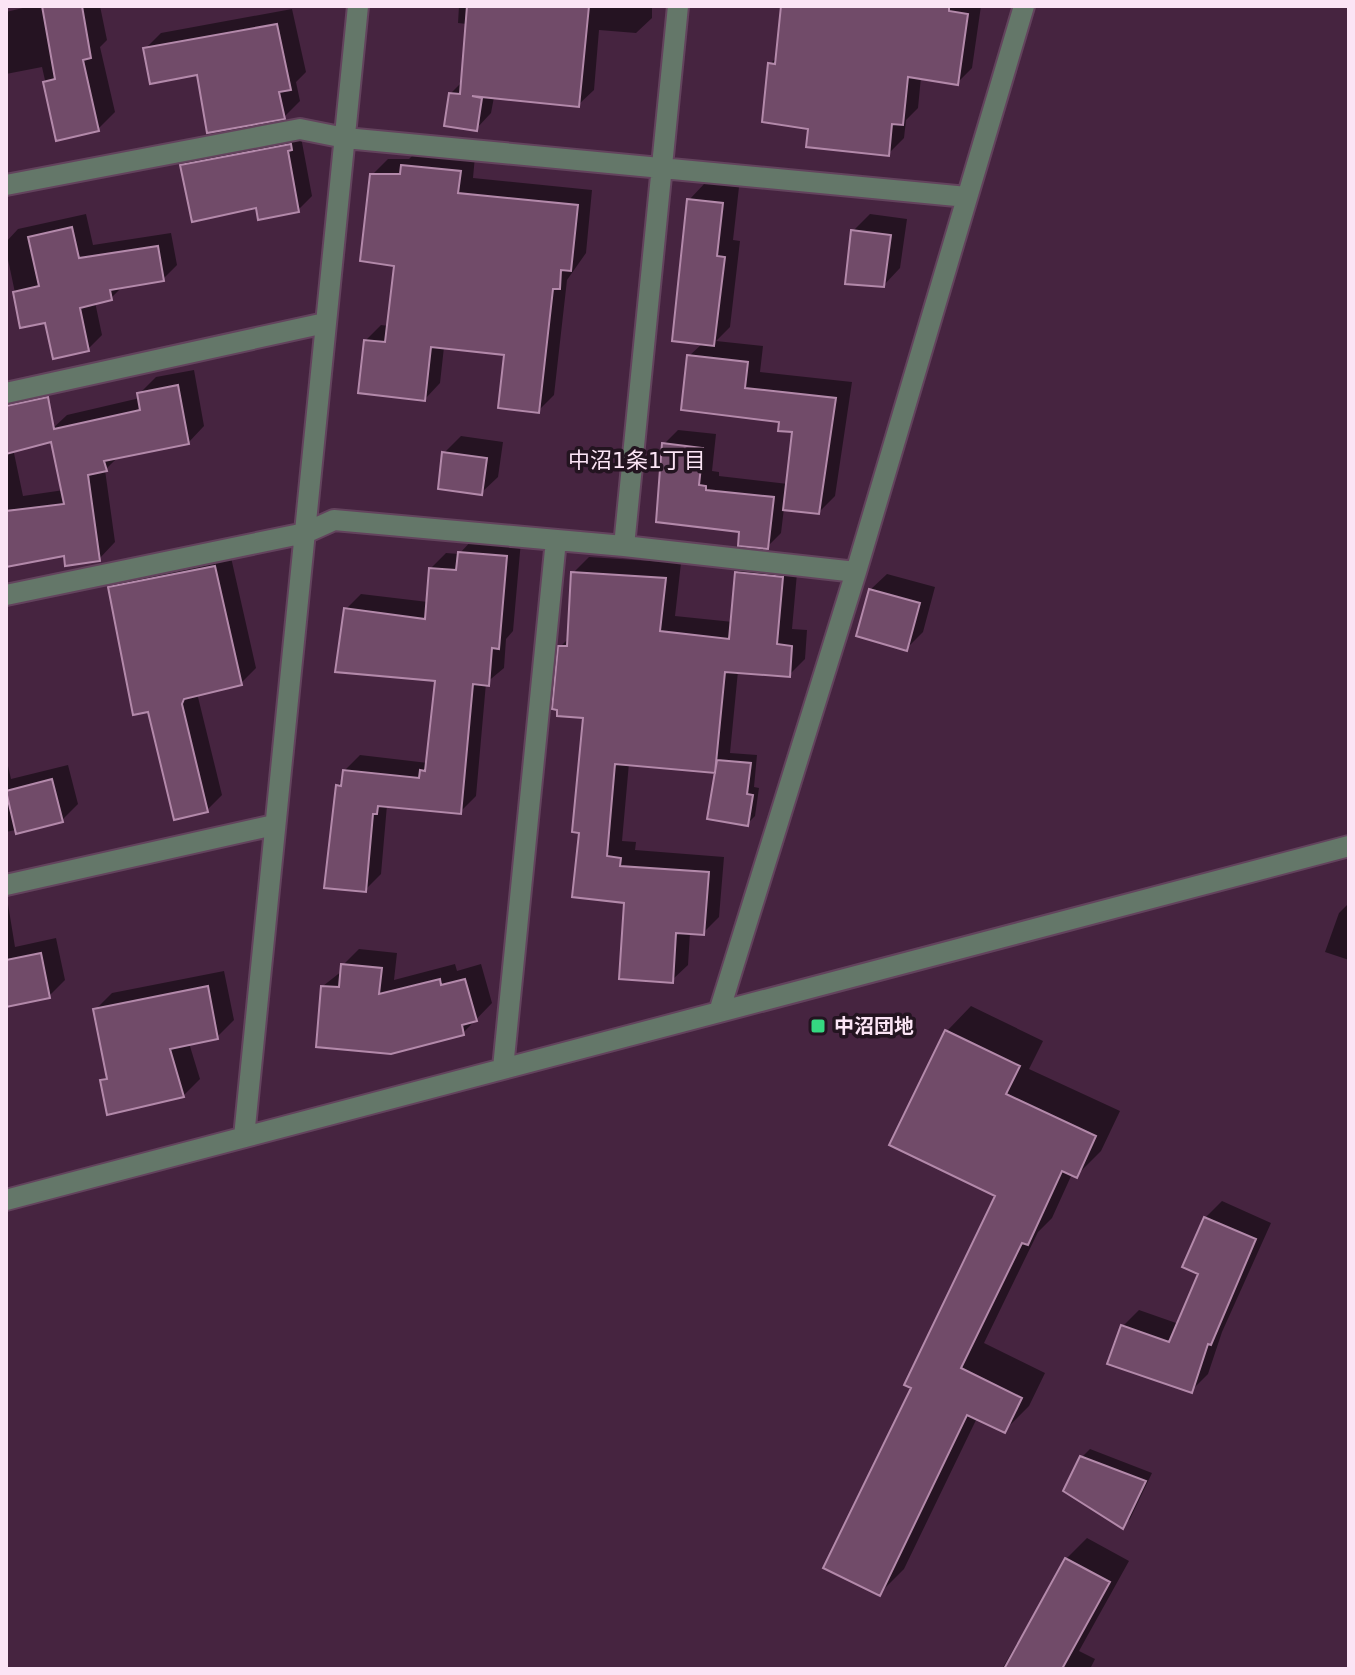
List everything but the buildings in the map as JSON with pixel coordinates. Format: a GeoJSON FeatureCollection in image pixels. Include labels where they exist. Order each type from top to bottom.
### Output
{"type":"FeatureCollection","features":[{"type":"Feature","properties":{"kind":"street"},"geometry":{"type":"LineString","coordinates":[[244,1137],[358,6]]}},
{"type":"Feature","properties":{"kind":"street"},"geometry":{"type":"LineString","coordinates":[[624,546],[678,6]]}},
{"type":"Feature","properties":{"kind":"street"},"geometry":{"type":"LineString","coordinates":[[719,1012],[856,572],[1024,6]]}},
{"type":"Feature","properties":{"kind":"street"},"geometry":{"type":"LineString","coordinates":[[6,185],[300,129],[345,138],[967,197]]}},
{"type":"Feature","properties":{"kind":"street"},"geometry":{"type":"LineString","coordinates":[[6,393],[325,323]]}},
{"type":"Feature","properties":{"kind":"street"},"geometry":{"type":"LineString","coordinates":[[6,595],[305,533],[334,520],[624,546],[856,572]]}},
{"type":"Feature","properties":{"kind":"street"},"geometry":{"type":"LineString","coordinates":[[503,1068],[556,540]]}},
{"type":"Feature","properties":{"kind":"street"},"geometry":{"type":"LineString","coordinates":[[6,885],[274,825]]}},
{"type":"Feature","properties":{"kind":"street"},"geometry":{"type":"LineString","coordinates":[[6,1200],[1349,846]]}},
{"type":"Feature","properties":{"kind":"place","name":"中沼団地"},"geometry":{"type":"Point","coordinates":[818,1026]}},
{"type":"Feature","properties":{"kind":"district","name":"中沼1条1丁目"},"geometry":{"type":"Point","coordinates":[637,460]}}]}
